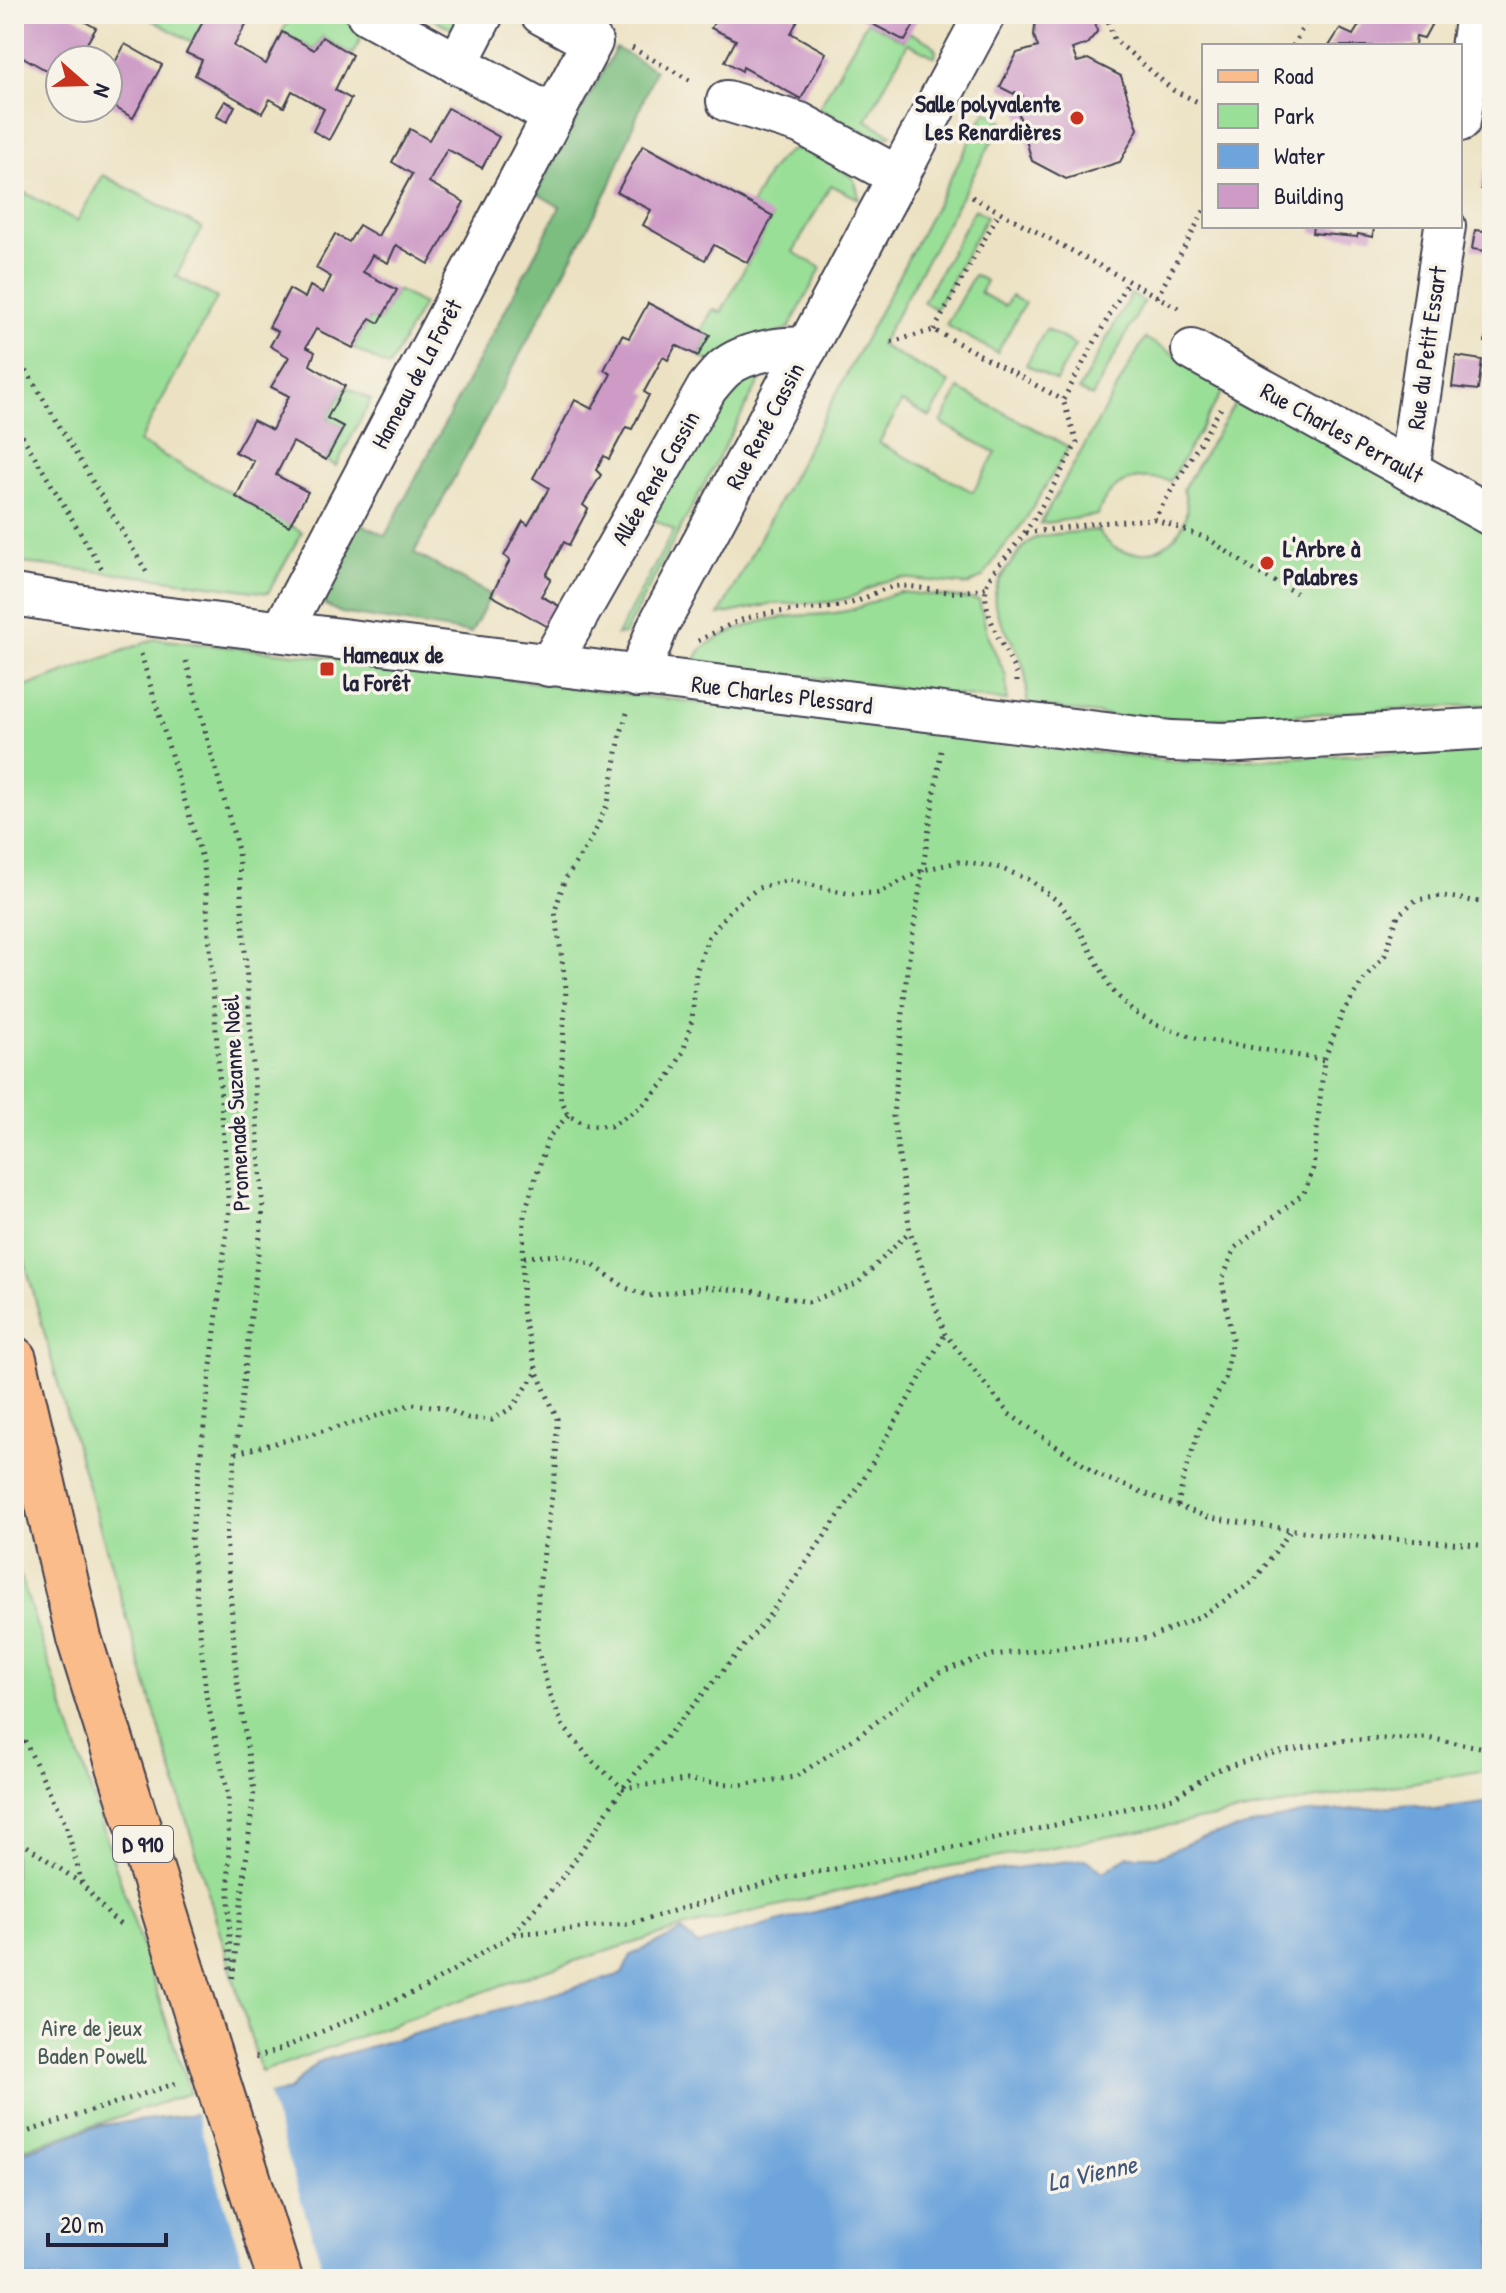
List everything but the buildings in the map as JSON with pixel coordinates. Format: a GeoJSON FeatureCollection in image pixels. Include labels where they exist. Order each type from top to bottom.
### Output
{"type":"FeatureCollection","features":[{"type":"Feature","properties":{"kind":"main road","name":"D 910"},"geometry":{"type":"LineString","coordinates":[[14,1359],[79,1638]]}},
{"type":"Feature","properties":{"kind":"main road","name":"D 910"},"geometry":{"type":"LineString","coordinates":[[14,1480],[79,1638],[215,2063],[280,2279]]}},
{"type":"Feature","properties":{"kind":"street"},"geometry":{"type":"LineString","coordinates":[[367,14],[553,116]]}},
{"type":"Feature","properties":{"kind":"street"},"geometry":{"type":"LineString","coordinates":[[457,64],[483,14]]}},
{"type":"Feature","properties":{"kind":"street"},"geometry":{"type":"LineString","coordinates":[[541,14],[592,42]]}},
{"type":"Feature","properties":{"kind":"street","name":"Rue René Cassin"},"geometry":{"type":"LineString","coordinates":[[638,677],[658,626],[985,14]]}},
{"type":"Feature","properties":{"kind":"street"},"geometry":{"type":"LineString","coordinates":[[1462,108],[1476,14]]}},
{"type":"Feature","properties":{"kind":"street","name":"Hameau de La Forêt"},"geometry":{"type":"LineString","coordinates":[[282,631],[592,42]]}},
{"type":"Feature","properties":{"kind":"street"},"geometry":{"type":"LineString","coordinates":[[727,101],[800,123],[899,177]]}},
{"type":"Feature","properties":{"kind":"street","name":"Rue du Petit Essart"},"geometry":{"type":"LineString","coordinates":[[1409,470],[1445,228]]}},
{"type":"Feature","properties":{"kind":"street","name":"Allée René Cassin"},"geometry":{"type":"LineString","coordinates":[[549,666],[707,388],[727,366],[752,355],[778,348],[807,348]]}},
{"type":"Feature","properties":{"kind":"street","name":"Rue Charles Perrault"},"geometry":{"type":"LineString","coordinates":[[1192,350],[1492,516]]}},
{"type":"Feature","properties":{"kind":"street"},"geometry":{"type":"LineString","coordinates":[[14,584],[75,606]]}},
{"type":"Feature","properties":{"kind":"street","name":"Rue Charles Plessard"},"geometry":{"type":"LineString","coordinates":[[14,595],[174,619],[1171,741],[1223,743],[1492,728]]}},
{"type":"Feature","properties":{"kind":"street","name":"Rue Charles Plessard"},"geometry":{"type":"LineString","coordinates":[[14,613],[75,606]]}},
{"type":"Feature","properties":{"kind":"path"},"geometry":{"type":"LineString","coordinates":[[1106,14],[1114,39],[1173,90],[1202,104]]}},
{"type":"Feature","properties":{"kind":"path"},"geometry":{"type":"LineString","coordinates":[[1294,44],[1310,14]]}},
{"type":"Feature","properties":{"kind":"path"},"geometry":{"type":"LineString","coordinates":[[592,42],[620,41],[727,101]]}},
{"type":"Feature","properties":{"kind":"path"},"geometry":{"type":"LineString","coordinates":[[972,197],[1157,297],[1202,215]]}},
{"type":"Feature","properties":{"kind":"path"},"geometry":{"type":"LineString","coordinates":[[934,330],[1000,211]]}},
{"type":"Feature","properties":{"kind":"path"},"geometry":{"type":"LineString","coordinates":[[1063,400],[1128,281]]}},
{"type":"Feature","properties":{"kind":"path"},"geometry":{"type":"LineString","coordinates":[[891,342],[934,330],[1063,400],[1077,443],[1026,533],[994,572],[986,587],[986,604],[991,619],[1017,675],[1018,697],[1013,723]]}},
{"type":"Feature","properties":{"kind":"path","name":"Promenade Suzanne Noël"},"geometry":{"type":"LineString","coordinates":[[14,350],[174,619],[238,850],[263,1209],[226,1536],[237,1682],[254,1791],[231,1983],[228,1795],[206,1695],[191,1539],[229,1210],[204,865],[129,613]]}},
{"type":"Feature","properties":{"kind":"path"},"geometry":{"type":"LineString","coordinates":[[1154,519],[1240,377]]}},
{"type":"Feature","properties":{"kind":"path"},"geometry":{"type":"LineString","coordinates":[[14,422],[129,613]]}},
{"type":"Feature","properties":{"kind":"path"},"geometry":{"type":"LineString","coordinates":[[1026,533],[1154,519],[1209,539],[1255,571],[1296,593]]}},
{"type":"Feature","properties":{"kind":"path"},"geometry":{"type":"LineString","coordinates":[[692,644],[751,616],[784,610],[836,607],[857,602],[878,590],[897,586],[948,592],[967,592],[986,587]]}},
{"type":"Feature","properties":{"kind":"path"},"geometry":{"type":"LineString","coordinates":[[638,677],[620,736],[608,803],[591,840],[564,881],[555,911],[566,988],[560,1096],[568,1115],[586,1125],[610,1126],[640,1108],[668,1079],[683,1052],[692,1020],[696,972],[708,938],[731,909],[758,888],[789,880],[850,894],[878,893],[923,870],[958,862],[997,867],[1028,879],[1059,902],[1081,933],[1113,991],[1132,1011],[1157,1025],[1196,1038],[1324,1060]]}},
{"type":"Feature","properties":{"kind":"path"},"geometry":{"type":"LineString","coordinates":[[947,714],[907,971],[893,1116],[910,1231],[945,1334],[1009,1414],[1100,1476],[1210,1518],[1323,1534],[1492,1546]]}},
{"type":"Feature","properties":{"kind":"path"},"geometry":{"type":"LineString","coordinates":[[1178,1506],[1183,1479],[1200,1428],[1225,1379],[1232,1339],[1222,1280],[1235,1248],[1304,1193],[1313,1169],[1324,1060],[1343,1012],[1364,979],[1385,955],[1398,915],[1416,900],[1443,896],[1492,904]]}},
{"type":"Feature","properties":{"kind":"path"},"geometry":{"type":"LineString","coordinates":[[568,1115],[548,1138],[524,1215],[522,1311],[537,1372],[557,1418],[556,1467],[538,1594],[537,1647],[549,1692],[563,1726],[592,1761],[623,1788],[687,1780],[740,1785],[795,1777],[861,1734],[942,1671],[993,1655],[1149,1638],[1203,1615],[1254,1581],[1291,1530]]}},
{"type":"Feature","properties":{"kind":"path"},"geometry":{"type":"LineString","coordinates":[[524,1257],[563,1255],[593,1265],[626,1288],[649,1296],[705,1287],[760,1292],[808,1302],[857,1284],[910,1231]]}},
{"type":"Feature","properties":{"kind":"path"},"geometry":{"type":"LineString","coordinates":[[14,2136],[215,2063],[276,2051],[424,1988],[512,1935],[566,1873],[623,1788],[766,1620],[858,1488],[945,1334]]}},
{"type":"Feature","properties":{"kind":"path"},"geometry":{"type":"LineString","coordinates":[[236,1453],[358,1422],[412,1404],[442,1407],[467,1418],[492,1420],[513,1407],[537,1372]]}},
{"type":"Feature","properties":{"kind":"path"},"geometry":{"type":"LineString","coordinates":[[14,1719],[66,1825],[82,1884]]}},
{"type":"Feature","properties":{"kind":"path"},"geometry":{"type":"LineString","coordinates":[[512,1935],[629,1924],[785,1878],[963,1846],[1173,1798],[1216,1770],[1269,1754],[1346,1740],[1427,1738],[1492,1749]]}},
{"type":"Feature","properties":{"kind":"path"},"geometry":{"type":"LineString","coordinates":[[14,1837],[82,1884],[131,1934]]}},
{"type":"Feature","properties":{"kind":"green space"},"geometry":{"type":"Polygon","coordinates":[[[141,14],[207,14],[192,42],[141,14]]]}},
{"type":"Feature","properties":{"kind":"green space"},"geometry":{"type":"Polygon","coordinates":[[[292,14],[334,14],[365,31],[352,55],[322,37],[314,50],[282,32],[292,14]]]}},
{"type":"Feature","properties":{"kind":"green space"},"geometry":{"type":"Polygon","coordinates":[[[424,14],[461,14],[452,29],[424,14]]]}},
{"type":"Feature","properties":{"kind":"green space"},"geometry":{"type":"Polygon","coordinates":[[[867,21],[904,41],[909,32],[931,43],[936,51],[935,57],[908,43],[866,120],[892,135],[885,137],[856,128],[819,108],[867,21]]]}},
{"type":"Feature","properties":{"kind":"green space"},"geometry":{"type":"Polygon","coordinates":[[[616,48],[655,70],[609,188],[414,553],[491,595],[471,633],[341,613],[325,605],[325,589],[360,523],[385,536],[560,207],[536,193],[616,48]]]}},
{"type":"Feature","properties":{"kind":"green space"},"geometry":{"type":"Polygon","coordinates":[[[986,111],[1003,121],[880,345],[950,383],[930,417],[902,402],[879,443],[973,492],[996,453],[941,423],[959,389],[1069,447],[1024,522],[983,577],[968,585],[902,578],[882,582],[852,597],[831,602],[772,604],[719,615],[986,111]]]}},
{"type":"Feature","properties":{"kind":"green space"},"geometry":{"type":"Polygon","coordinates":[[[796,149],[850,176],[855,182],[859,199],[831,185],[793,252],[821,268],[789,328],[711,362],[699,356],[709,336],[701,331],[713,309],[721,313],[772,217],[751,205],[775,164],[796,149]]]}},
{"type":"Feature","properties":{"kind":"green space"},"geometry":{"type":"Polygon","coordinates":[[[103,175],[202,228],[176,276],[217,298],[139,442],[302,532],[268,593],[14,562],[14,187],[77,221],[103,175]]]}},
{"type":"Feature","properties":{"kind":"green space"},"geometry":{"type":"Polygon","coordinates":[[[975,209],[987,216],[936,309],[923,302],[975,209]]]}},
{"type":"Feature","properties":{"kind":"green space"},"geometry":{"type":"Polygon","coordinates":[[[974,275],[986,281],[980,293],[1005,306],[1011,296],[1025,303],[997,353],[946,325],[974,275]]]}},
{"type":"Feature","properties":{"kind":"green space"},"geometry":{"type":"Polygon","coordinates":[[[397,290],[423,304],[389,367],[353,348],[370,318],[379,322],[397,290]]]}},
{"type":"Feature","properties":{"kind":"green space"},"geometry":{"type":"Polygon","coordinates":[[[1131,294],[1144,302],[1092,397],[1079,390],[1131,294]]]}},
{"type":"Feature","properties":{"kind":"green space"},"geometry":{"type":"Polygon","coordinates":[[[1046,329],[1075,345],[1056,381],[1026,365],[1046,329]]]}},
{"type":"Feature","properties":{"kind":"green space"},"geometry":{"type":"Polygon","coordinates":[[[1145,338],[1227,384],[1170,481],[1135,479],[1117,486],[1097,515],[1040,524],[1145,338]]]}},
{"type":"Feature","properties":{"kind":"green space"},"geometry":{"type":"Polygon","coordinates":[[[768,365],[624,634],[617,635],[674,530],[649,517],[708,411],[738,378],[768,365]]]}},
{"type":"Feature","properties":{"kind":"green space"},"geometry":{"type":"Polygon","coordinates":[[[345,386],[371,400],[336,466],[326,460],[344,427],[327,418],[345,386]]]}},
{"type":"Feature","properties":{"kind":"green space"},"geometry":{"type":"Polygon","coordinates":[[[1242,392],[1492,529],[1492,704],[1221,719],[1129,718],[1027,705],[1022,662],[995,604],[995,593],[1011,562],[1031,540],[1047,535],[1097,530],[1112,546],[1130,553],[1158,549],[1170,541],[1185,519],[1187,504],[1183,489],[1242,392]]]}},
{"type":"Feature","properties":{"kind":"green space"},"geometry":{"type":"Polygon","coordinates":[[[900,592],[979,600],[988,637],[1006,676],[1007,701],[694,663],[706,646],[748,626],[787,617],[849,610],[900,592]]]}},
{"type":"Feature","properties":{"kind":"green space"},"geometry":{"type":"Polygon","coordinates":[[[155,639],[370,662],[1177,762],[1492,749],[1492,1769],[940,1868],[682,1928],[536,1973],[261,2072],[61,1395],[14,1221],[14,691],[155,639]]]}},
{"type":"Feature","properties":{"kind":"green space","name":"Aire de jeux Baden Powell"},"geometry":{"type":"Polygon","coordinates":[[[14,1557],[190,2093],[14,2152],[14,1557]]]}},
{"type":"Feature","properties":{"kind":"water","name":"La Vienne"},"geometry":{"type":"Polygon","coordinates":[[[1492,1802],[1492,2279],[14,2279],[14,2155],[101,2125],[196,2114],[289,2090],[317,2062],[622,1974],[631,1955],[682,1931],[697,1945],[806,1914],[977,1873],[1085,1859],[1104,1872],[1128,1856],[1159,1856],[1200,1838],[1300,1814],[1413,1804],[1435,1810],[1492,1802]]]}},
{"type":"Feature","properties":{"kind":"pier"},"geometry":{"type":"Polygon","coordinates":[[[267,2092],[326,2279],[248,2279],[195,2110],[267,2092]]]}},
{"type":"Feature","properties":{"kind":"place","name":"Salle polyvalente Les Renardières"},"geometry":{"type":"Point","coordinates":[1077,118]}},
{"type":"Feature","properties":{"kind":"place","name":"L'Arbre à Palabres"},"geometry":{"type":"Point","coordinates":[1267,563]}},
{"type":"Feature","properties":{"kind":"place","name":"Hameaux de la Forêt"},"geometry":{"type":"Point","coordinates":[327,669]}}]}
